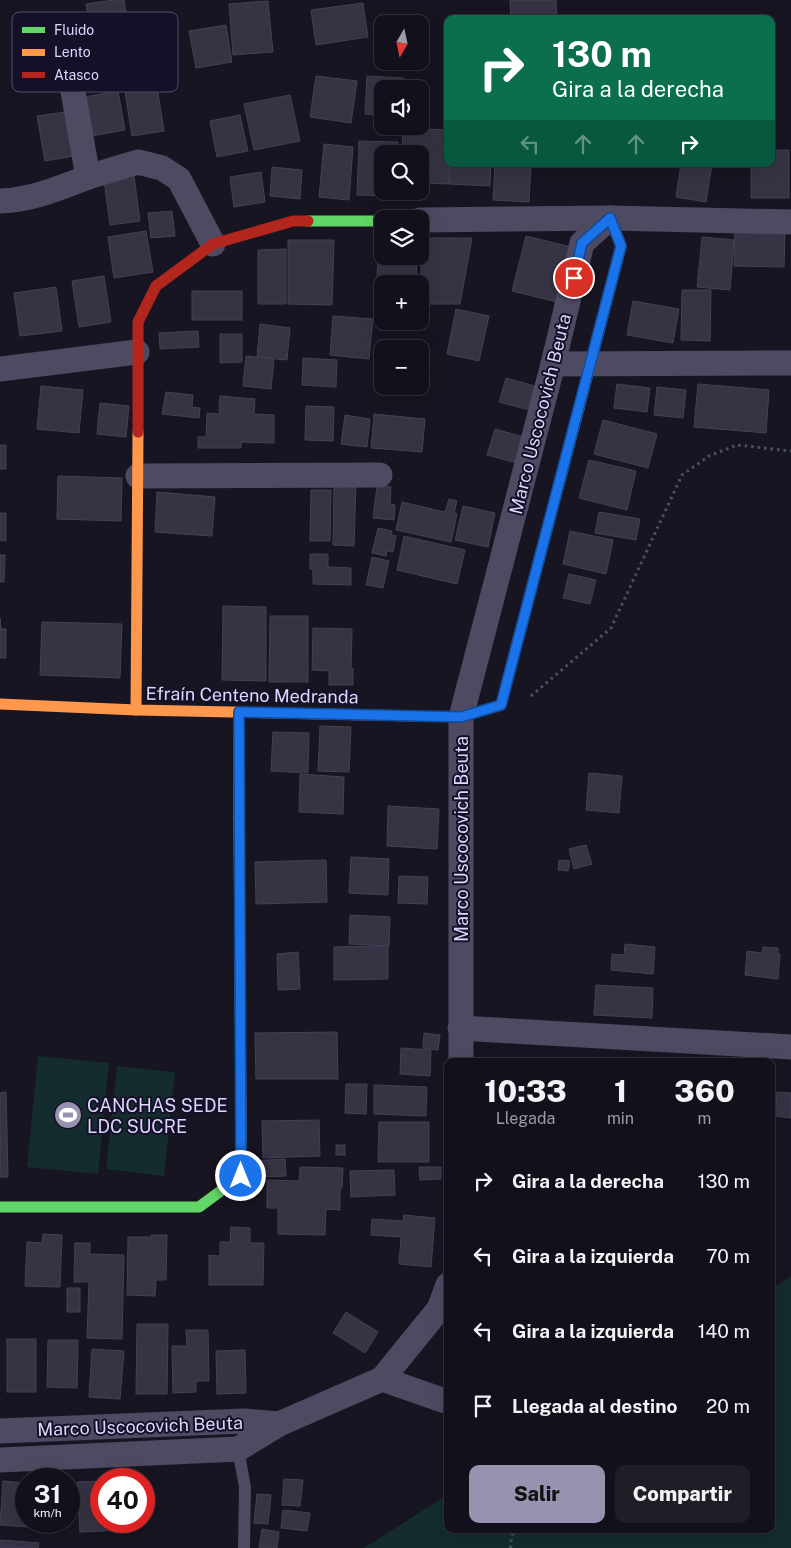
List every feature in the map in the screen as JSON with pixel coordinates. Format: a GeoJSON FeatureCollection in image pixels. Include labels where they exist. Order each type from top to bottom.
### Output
{"type":"FeatureCollection","features":[{"type":"Feature","properties":{"kind":"street"},"geometry":{"type":"LineString","coordinates":[[73,92],[88,177]]}},
{"type":"Feature","properties":{"kind":"street"},"geometry":{"type":"LineString","coordinates":[[0,201],[38,195],[138,162],[162,168],[179,179],[213,244]]}},
{"type":"Feature","properties":{"kind":"street"},"geometry":{"type":"LineString","coordinates":[[429,220],[610,218],[791,222]]}},
{"type":"Feature","properties":{"kind":"street","name":"Marco Uscocovich Beuta"},"geometry":{"type":"LineString","coordinates":[[461,1058],[461,717],[553,364],[582,243],[610,218],[621,246],[501,705]]}},
{"type":"Feature","properties":{"kind":"street"},"geometry":{"type":"LineString","coordinates":[[136,710],[138,322],[156,286],[213,244],[293,221],[374,221]]}},
{"type":"Feature","properties":{"kind":"street"},"geometry":{"type":"LineString","coordinates":[[0,369],[137,352]]}},
{"type":"Feature","properties":{"kind":"street"},"geometry":{"type":"LineString","coordinates":[[553,364],[791,363]]}},
{"type":"Feature","properties":{"kind":"street"},"geometry":{"type":"LineString","coordinates":[[138,476],[380,475]]}},
{"type":"Feature","properties":{"kind":"street","name":"Efraín Centeno Medranda"},"geometry":{"type":"LineString","coordinates":[[0,704],[136,710],[461,717],[501,705]]}},
{"type":"Feature","properties":{"kind":"street"},"geometry":{"type":"LineString","coordinates":[[0,1207],[199,1208],[241,1176],[239,712]]}},
{"type":"Feature","properties":{"kind":"street"},"geometry":{"type":"LineString","coordinates":[[460,1028],[791,1047]]}},
{"type":"Feature","properties":{"kind":"street","name":"Marco Uscocovich Beuta"},"geometry":{"type":"LineString","coordinates":[[0,1460],[238,1449],[279,1424],[382,1379],[439,1309],[444,1295]]}},
{"type":"Feature","properties":{"kind":"street"},"geometry":{"type":"LineString","coordinates":[[382,1379],[444,1401]]}},
{"type":"Feature","properties":{"kind":"street","name":"Marco Uscocovich Beuta"},"geometry":{"type":"LineString","coordinates":[[0,1431],[244,1421],[279,1424]]}},
{"type":"Feature","properties":{"kind":"lane"},"geometry":{"type":"LineString","coordinates":[[238,1449],[245,1487],[244,1548]]}},
{"type":"Feature","properties":{"kind":"path"},"geometry":{"type":"LineString","coordinates":[[501,705],[533,696],[611,628],[682,475],[709,456],[737,445],[791,451]]}},
{"type":"Feature","properties":{"kind":"path"},"geometry":{"type":"LineString","coordinates":[[511,1548],[513,1533]]}},
{"type":"Feature","properties":{"kind":"green space","name":"CANCHAS SEDE LDC SUCRE"},"geometry":{"type":"Polygon","coordinates":[[[38,1056],[109,1063],[98,1174],[27,1167],[38,1056]]]}},
{"type":"Feature","properties":{"kind":"green space"},"geometry":{"type":"Polygon","coordinates":[[[117,1066],[175,1072],[164,1176],[106,1169],[117,1066]]]}},
{"type":"Feature","properties":{"kind":"green space"},"geometry":{"type":"Polygon","coordinates":[[[791,1276],[791,1548],[364,1548],[444,1497],[444,1533],[775,1533],[775,1286],[791,1276]]]}},
{"type":"Feature","properties":{"kind":"building"},"geometry":{"type":"Polygon","coordinates":[[[124,0],[126,12],[87,12],[86,4],[124,0]]]}},
{"type":"Feature","properties":{"kind":"building"},"geometry":{"type":"Polygon","coordinates":[[[510,0],[556,0],[557,15],[511,15],[510,0]]]}},
{"type":"Feature","properties":{"kind":"building"},"geometry":{"type":"Polygon","coordinates":[[[268,1],[273,52],[233,55],[229,4],[268,1]]]}},
{"type":"Feature","properties":{"kind":"building"},"geometry":{"type":"Polygon","coordinates":[[[363,3],[368,37],[316,45],[311,10],[363,3]]]}},
{"type":"Feature","properties":{"kind":"building"},"geometry":{"type":"Polygon","coordinates":[[[226,25],[232,62],[196,68],[189,31],[226,25]]]}},
{"type":"Feature","properties":{"kind":"building"},"geometry":{"type":"Polygon","coordinates":[[[316,76],[357,81],[351,123],[310,117],[316,76]]]}},
{"type":"Feature","properties":{"kind":"building"},"geometry":{"type":"Polygon","coordinates":[[[367,76],[404,78],[404,80],[374,80],[374,115],[365,114],[367,76]]]}},
{"type":"Feature","properties":{"kind":"building"},"geometry":{"type":"Polygon","coordinates":[[[118,92],[125,130],[92,136],[85,97],[118,92]]]}},
{"type":"Feature","properties":{"kind":"building"},"geometry":{"type":"Polygon","coordinates":[[[125,92],[158,92],[164,131],[132,136],[125,92]]]}},
{"type":"Feature","properties":{"kind":"building"},"geometry":{"type":"Polygon","coordinates":[[[290,95],[300,141],[254,150],[244,104],[290,95]]]}},
{"type":"Feature","properties":{"kind":"building"},"geometry":{"type":"Polygon","coordinates":[[[72,111],[80,155],[45,161],[37,116],[72,111]]]}},
{"type":"Feature","properties":{"kind":"building"},"geometry":{"type":"Polygon","coordinates":[[[240,115],[248,151],[217,157],[210,121],[240,115]]]}},
{"type":"Feature","properties":{"kind":"building"},"geometry":{"type":"Polygon","coordinates":[[[429,129],[444,130],[444,167],[450,167],[449,184],[429,183],[429,145],[402,145],[403,135],[429,135],[429,129]]]}},
{"type":"Feature","properties":{"kind":"building"},"geometry":{"type":"Polygon","coordinates":[[[359,141],[398,142],[398,145],[374,145],[374,195],[357,195],[359,141]]]}},
{"type":"Feature","properties":{"kind":"building"},"geometry":{"type":"Polygon","coordinates":[[[324,144],[353,147],[349,200],[319,197],[324,144]]]}},
{"type":"Feature","properties":{"kind":"building"},"geometry":{"type":"Polygon","coordinates":[[[775,150],[789,150],[789,198],[751,198],[751,167],[775,167],[775,150]]]}},
{"type":"Feature","properties":{"kind":"building"},"geometry":{"type":"Polygon","coordinates":[[[272,167],[302,170],[300,199],[270,196],[272,167]]]}},
{"type":"Feature","properties":{"kind":"building"},"geometry":{"type":"Polygon","coordinates":[[[450,167],[491,167],[490,186],[449,184],[450,167]]]}},
{"type":"Feature","properties":{"kind":"building"},"geometry":{"type":"Polygon","coordinates":[[[495,167],[531,167],[529,202],[493,200],[495,167]]]}},
{"type":"Feature","properties":{"kind":"building"},"geometry":{"type":"Polygon","coordinates":[[[681,167],[712,167],[706,202],[676,197],[681,167]]]}},
{"type":"Feature","properties":{"kind":"building"},"geometry":{"type":"Polygon","coordinates":[[[261,172],[265,202],[234,207],[230,177],[261,172]]]}},
{"type":"Feature","properties":{"kind":"building"},"geometry":{"type":"Polygon","coordinates":[[[134,176],[140,221],[110,225],[104,180],[134,176]]]}},
{"type":"Feature","properties":{"kind":"building"},"geometry":{"type":"Polygon","coordinates":[[[172,211],[175,236],[151,238],[148,213],[172,211]]]}},
{"type":"Feature","properties":{"kind":"building"},"geometry":{"type":"Polygon","coordinates":[[[146,231],[153,272],[114,278],[108,237],[146,231]]]}},
{"type":"Feature","properties":{"kind":"building"},"geometry":{"type":"Polygon","coordinates":[[[735,231],[785,232],[784,267],[734,266],[735,231]]]}},
{"type":"Feature","properties":{"kind":"building"},"geometry":{"type":"Polygon","coordinates":[[[526,236],[571,247],[557,302],[512,291],[526,236]]]}},
{"type":"Feature","properties":{"kind":"building"},"geometry":{"type":"Polygon","coordinates":[[[702,237],[734,240],[730,290],[697,287],[702,237]]]}},
{"type":"Feature","properties":{"kind":"building"},"geometry":{"type":"Polygon","coordinates":[[[429,238],[472,238],[460,304],[429,304],[429,275],[421,275],[421,265],[429,265],[429,238]]]}},
{"type":"Feature","properties":{"kind":"building"},"geometry":{"type":"Polygon","coordinates":[[[288,240],[334,240],[332,305],[288,304],[288,240]]]}},
{"type":"Feature","properties":{"kind":"building"},"geometry":{"type":"Polygon","coordinates":[[[286,249],[286,304],[258,304],[258,250],[286,249]]]}},
{"type":"Feature","properties":{"kind":"building"},"geometry":{"type":"Polygon","coordinates":[[[377,265],[417,265],[416,275],[377,275],[377,265]]]}},
{"type":"Feature","properties":{"kind":"building"},"geometry":{"type":"Polygon","coordinates":[[[104,276],[111,322],[79,327],[72,281],[104,276]]]}},
{"type":"Feature","properties":{"kind":"building"},"geometry":{"type":"Polygon","coordinates":[[[56,287],[62,331],[20,336],[14,293],[56,287]]]}},
{"type":"Feature","properties":{"kind":"building"},"geometry":{"type":"Polygon","coordinates":[[[682,290],[711,290],[710,341],[681,340],[682,290]]]}},
{"type":"Feature","properties":{"kind":"building"},"geometry":{"type":"Polygon","coordinates":[[[192,291],[242,291],[242,320],[192,320],[192,291]]]}},
{"type":"Feature","properties":{"kind":"building"},"geometry":{"type":"Polygon","coordinates":[[[633,301],[679,309],[673,343],[627,335],[633,301]]]}},
{"type":"Feature","properties":{"kind":"building"},"geometry":{"type":"Polygon","coordinates":[[[456,309],[489,316],[479,361],[447,354],[456,309]]]}},
{"type":"Feature","properties":{"kind":"building"},"geometry":{"type":"Polygon","coordinates":[[[333,316],[373,319],[369,359],[330,355],[333,316]]]}},
{"type":"Feature","properties":{"kind":"building"},"geometry":{"type":"Polygon","coordinates":[[[260,324],[290,328],[287,360],[257,357],[260,324]]]}},
{"type":"Feature","properties":{"kind":"building"},"geometry":{"type":"Polygon","coordinates":[[[198,331],[199,347],[160,349],[159,333],[198,331]]]}},
{"type":"Feature","properties":{"kind":"building"},"geometry":{"type":"Polygon","coordinates":[[[220,334],[242,334],[242,362],[220,363],[220,334]]]}},
{"type":"Feature","properties":{"kind":"building"},"geometry":{"type":"Polygon","coordinates":[[[246,356],[274,359],[271,389],[243,386],[246,356]]]}},
{"type":"Feature","properties":{"kind":"building"},"geometry":{"type":"Polygon","coordinates":[[[303,358],[337,360],[336,387],[302,385],[303,358]]]}},
{"type":"Feature","properties":{"kind":"building"},"geometry":{"type":"Polygon","coordinates":[[[506,378],[535,386],[529,410],[499,402],[506,378]]]}},
{"type":"Feature","properties":{"kind":"building"},"geometry":{"type":"Polygon","coordinates":[[[617,384],[650,388],[647,412],[614,408],[617,384]]]}},
{"type":"Feature","properties":{"kind":"building"},"geometry":{"type":"Polygon","coordinates":[[[698,384],[769,390],[766,433],[694,427],[698,384]]]}},
{"type":"Feature","properties":{"kind":"building"},"geometry":{"type":"Polygon","coordinates":[[[41,386],[83,390],[79,433],[37,429],[41,386]]]}},
{"type":"Feature","properties":{"kind":"building"},"geometry":{"type":"Polygon","coordinates":[[[657,387],[686,390],[683,418],[654,415],[657,387]]]}},
{"type":"Feature","properties":{"kind":"building"},"geometry":{"type":"Polygon","coordinates":[[[166,392],[193,395],[192,407],[200,408],[199,418],[162,414],[166,392]]]}},
{"type":"Feature","properties":{"kind":"building"},"geometry":{"type":"Polygon","coordinates":[[[220,396],[255,399],[254,414],[274,415],[274,443],[241,442],[241,448],[198,448],[198,437],[206,437],[207,413],[219,414],[220,396]]]}},
{"type":"Feature","properties":{"kind":"building"},"geometry":{"type":"Polygon","coordinates":[[[100,403],[129,406],[126,437],[97,434],[100,403]]]}},
{"type":"Feature","properties":{"kind":"building"},"geometry":{"type":"Polygon","coordinates":[[[306,406],[334,407],[333,441],[305,440],[306,406]]]}},
{"type":"Feature","properties":{"kind":"building"},"geometry":{"type":"Polygon","coordinates":[[[374,414],[425,419],[422,452],[371,448],[374,414]]]}},
{"type":"Feature","properties":{"kind":"building"},"geometry":{"type":"Polygon","coordinates":[[[345,415],[370,419],[367,447],[341,444],[345,415]]]}},
{"type":"Feature","properties":{"kind":"building"},"geometry":{"type":"Polygon","coordinates":[[[603,420],[657,434],[648,468],[594,454],[603,420]]]}},
{"type":"Feature","properties":{"kind":"building"},"geometry":{"type":"Polygon","coordinates":[[[495,429],[527,438],[520,464],[487,455],[495,429]]]}},
{"type":"Feature","properties":{"kind":"building"},"geometry":{"type":"Polygon","coordinates":[[[0,445],[6,445],[6,469],[0,469],[0,445]]]}},
{"type":"Feature","properties":{"kind":"building"},"geometry":{"type":"Polygon","coordinates":[[[589,460],[636,471],[627,510],[579,498],[589,460]]]}},
{"type":"Feature","properties":{"kind":"building"},"geometry":{"type":"Polygon","coordinates":[[[58,476],[122,478],[121,521],[57,519],[58,476]]]}},
{"type":"Feature","properties":{"kind":"building"},"geometry":{"type":"Polygon","coordinates":[[[334,483],[356,483],[354,546],[333,545],[334,483]]]}},
{"type":"Feature","properties":{"kind":"building"},"geometry":{"type":"Polygon","coordinates":[[[377,486],[391,487],[390,504],[395,505],[394,520],[373,518],[377,486]]]}},
{"type":"Feature","properties":{"kind":"building"},"geometry":{"type":"Polygon","coordinates":[[[311,490],[331,490],[330,541],[310,541],[311,490]]]}},
{"type":"Feature","properties":{"kind":"building"},"geometry":{"type":"Polygon","coordinates":[[[157,492],[215,497],[212,536],[155,532],[157,492]]]}},
{"type":"Feature","properties":{"kind":"building"},"geometry":{"type":"Polygon","coordinates":[[[449,499],[457,501],[454,513],[457,514],[451,542],[396,530],[402,502],[445,512],[449,499]]]}},
{"type":"Feature","properties":{"kind":"building"},"geometry":{"type":"Polygon","coordinates":[[[463,506],[495,513],[488,547],[455,540],[463,506]]]}},
{"type":"Feature","properties":{"kind":"building"},"geometry":{"type":"Polygon","coordinates":[[[599,512],[640,519],[636,540],[595,533],[599,512]]]}},
{"type":"Feature","properties":{"kind":"building"},"geometry":{"type":"Polygon","coordinates":[[[0,513],[6,513],[6,541],[0,540],[0,513]]]}},
{"type":"Feature","properties":{"kind":"building"},"geometry":{"type":"Polygon","coordinates":[[[378,528],[392,531],[391,535],[396,536],[393,552],[387,551],[386,556],[372,553],[378,528]]]}},
{"type":"Feature","properties":{"kind":"building"},"geometry":{"type":"Polygon","coordinates":[[[570,531],[613,540],[606,574],[563,564],[570,531]]]}},
{"type":"Feature","properties":{"kind":"building"},"geometry":{"type":"Polygon","coordinates":[[[404,536],[465,550],[457,584],[397,570],[404,536]]]}},
{"type":"Feature","properties":{"kind":"building"},"geometry":{"type":"Polygon","coordinates":[[[310,554],[328,554],[328,567],[351,568],[351,585],[313,584],[310,554]]]}},
{"type":"Feature","properties":{"kind":"building"},"geometry":{"type":"Polygon","coordinates":[[[0,555],[5,555],[4,582],[0,582],[0,555]]]}},
{"type":"Feature","properties":{"kind":"building"},"geometry":{"type":"Polygon","coordinates":[[[372,557],[389,561],[383,588],[366,585],[372,557]]]}},
{"type":"Feature","properties":{"kind":"building"},"geometry":{"type":"Polygon","coordinates":[[[569,574],[596,580],[590,604],[563,598],[569,574]]]}},
{"type":"Feature","properties":{"kind":"building"},"geometry":{"type":"Polygon","coordinates":[[[223,606],[266,607],[266,681],[222,680],[223,606]]]}},
{"type":"Feature","properties":{"kind":"building"},"geometry":{"type":"Polygon","coordinates":[[[270,616],[308,616],[308,682],[269,682],[270,616]]]}},
{"type":"Feature","properties":{"kind":"building"},"geometry":{"type":"Polygon","coordinates":[[[0,618],[1,629],[6,629],[6,658],[0,658],[0,618]]]}},
{"type":"Feature","properties":{"kind":"building"},"geometry":{"type":"Polygon","coordinates":[[[42,622],[122,624],[120,678],[40,675],[42,622]]]}},
{"type":"Feature","properties":{"kind":"building"},"geometry":{"type":"Polygon","coordinates":[[[313,628],[352,629],[351,669],[353,668],[353,685],[329,685],[329,671],[312,670],[313,628]]]}},
{"type":"Feature","properties":{"kind":"building"},"geometry":{"type":"Polygon","coordinates":[[[320,726],[351,727],[349,772],[318,771],[320,726]]]}},
{"type":"Feature","properties":{"kind":"building"},"geometry":{"type":"Polygon","coordinates":[[[273,732],[309,733],[308,773],[271,771],[273,732]]]}},
{"type":"Feature","properties":{"kind":"building"},"geometry":{"type":"Polygon","coordinates":[[[589,773],[622,776],[619,813],[586,810],[589,773]]]}},
{"type":"Feature","properties":{"kind":"building"},"geometry":{"type":"Polygon","coordinates":[[[300,774],[344,777],[343,814],[299,812],[300,774]]]}},
{"type":"Feature","properties":{"kind":"building"},"geometry":{"type":"Polygon","coordinates":[[[388,806],[439,809],[437,849],[387,846],[388,806]]]}},
{"type":"Feature","properties":{"kind":"building"},"geometry":{"type":"Polygon","coordinates":[[[586,845],[592,864],[574,869],[569,849],[586,845]]]}},
{"type":"Feature","properties":{"kind":"building"},"geometry":{"type":"Polygon","coordinates":[[[351,857],[389,859],[388,895],[349,893],[351,857]]]}},
{"type":"Feature","properties":{"kind":"building"},"geometry":{"type":"Polygon","coordinates":[[[326,860],[327,902],[256,904],[255,862],[326,860]]]}},
{"type":"Feature","properties":{"kind":"building"},"geometry":{"type":"Polygon","coordinates":[[[559,860],[570,861],[568,871],[558,870],[559,860]]]}},
{"type":"Feature","properties":{"kind":"building"},"geometry":{"type":"Polygon","coordinates":[[[399,876],[428,877],[427,904],[398,903],[399,876]]]}},
{"type":"Feature","properties":{"kind":"building"},"geometry":{"type":"Polygon","coordinates":[[[350,915],[390,917],[389,946],[349,944],[350,915]]]}},
{"type":"Feature","properties":{"kind":"building"},"geometry":{"type":"Polygon","coordinates":[[[625,944],[655,947],[653,974],[611,970],[612,954],[624,955],[625,944]]]}},
{"type":"Feature","properties":{"kind":"building"},"geometry":{"type":"Polygon","coordinates":[[[388,946],[388,979],[334,980],[334,947],[388,946]]]}},
{"type":"Feature","properties":{"kind":"building"},"geometry":{"type":"Polygon","coordinates":[[[763,947],[778,948],[778,954],[780,954],[778,979],[745,975],[747,951],[762,953],[763,947]]]}},
{"type":"Feature","properties":{"kind":"building"},"geometry":{"type":"Polygon","coordinates":[[[298,952],[300,989],[278,990],[277,954],[298,952]]]}},
{"type":"Feature","properties":{"kind":"building"},"geometry":{"type":"Polygon","coordinates":[[[596,985],[653,988],[652,1018],[594,1015],[596,985]]]}},
{"type":"Feature","properties":{"kind":"building"},"geometry":{"type":"Polygon","coordinates":[[[337,1032],[338,1079],[256,1079],[255,1033],[337,1032]]]}},
{"type":"Feature","properties":{"kind":"building"},"geometry":{"type":"Polygon","coordinates":[[[424,1033],[440,1035],[438,1050],[423,1048],[424,1033]]]}},
{"type":"Feature","properties":{"kind":"building"},"geometry":{"type":"Polygon","coordinates":[[[401,1048],[431,1050],[430,1076],[400,1074],[401,1048]]]}},
{"type":"Feature","properties":{"kind":"building"},"geometry":{"type":"Polygon","coordinates":[[[756,1055],[770,1058],[756,1058],[756,1055]]]}},
{"type":"Feature","properties":{"kind":"building"},"geometry":{"type":"Polygon","coordinates":[[[346,1084],[367,1084],[366,1114],[345,1113],[346,1084]]]}},
{"type":"Feature","properties":{"kind":"building"},"geometry":{"type":"Polygon","coordinates":[[[374,1085],[427,1087],[426,1116],[374,1114],[374,1085]]]}},
{"type":"Feature","properties":{"kind":"building"},"geometry":{"type":"Polygon","coordinates":[[[6,1092],[8,1177],[0,1177],[0,1093],[6,1092]]]}},
{"type":"Feature","properties":{"kind":"building"},"geometry":{"type":"Polygon","coordinates":[[[777,1092],[791,1093],[791,1118],[775,1116],[777,1092]]]}},
{"type":"Feature","properties":{"kind":"building"},"geometry":{"type":"Polygon","coordinates":[[[319,1120],[320,1156],[263,1158],[262,1121],[319,1120]]]}},
{"type":"Feature","properties":{"kind":"building"},"geometry":{"type":"Polygon","coordinates":[[[379,1122],[429,1122],[429,1162],[378,1162],[379,1122]]]}},
{"type":"Feature","properties":{"kind":"building"},"geometry":{"type":"Polygon","coordinates":[[[336,1145],[345,1145],[345,1155],[336,1155],[336,1145]]]}},
{"type":"Feature","properties":{"kind":"building"},"geometry":{"type":"Polygon","coordinates":[[[285,1159],[286,1176],[251,1177],[250,1161],[285,1159]]]}},
{"type":"Feature","properties":{"kind":"building"},"geometry":{"type":"Polygon","coordinates":[[[300,1167],[343,1168],[342,1188],[340,1188],[340,1210],[326,1209],[325,1235],[278,1234],[278,1208],[267,1208],[267,1180],[299,1181],[300,1167]]]}},
{"type":"Feature","properties":{"kind":"building"},"geometry":{"type":"Polygon","coordinates":[[[419,1167],[441,1167],[441,1179],[420,1180],[419,1167]]]}},
{"type":"Feature","properties":{"kind":"building"},"geometry":{"type":"Polygon","coordinates":[[[394,1170],[395,1195],[351,1197],[350,1171],[394,1170]]]}},
{"type":"Feature","properties":{"kind":"building"},"geometry":{"type":"Polygon","coordinates":[[[404,1215],[435,1218],[431,1267],[399,1264],[401,1237],[371,1235],[372,1219],[403,1221],[404,1215]]]}},
{"type":"Feature","properties":{"kind":"building"},"geometry":{"type":"Polygon","coordinates":[[[231,1227],[250,1228],[250,1243],[264,1243],[263,1285],[209,1285],[209,1255],[220,1256],[220,1242],[230,1242],[231,1227]]]}},
{"type":"Feature","properties":{"kind":"building"},"geometry":{"type":"Polygon","coordinates":[[[43,1234],[62,1235],[60,1287],[25,1286],[27,1242],[42,1243],[43,1234]]]}},
{"type":"Feature","properties":{"kind":"building"},"geometry":{"type":"Polygon","coordinates":[[[151,1235],[167,1235],[166,1280],[156,1280],[155,1296],[127,1295],[128,1237],[151,1237],[151,1235]]]}},
{"type":"Feature","properties":{"kind":"building"},"geometry":{"type":"Polygon","coordinates":[[[75,1243],[90,1243],[90,1254],[124,1255],[122,1339],[87,1338],[89,1282],[74,1282],[75,1243]]]}},
{"type":"Feature","properties":{"kind":"building"},"geometry":{"type":"Polygon","coordinates":[[[67,1288],[80,1288],[80,1312],[67,1312],[67,1288]]]}},
{"type":"Feature","properties":{"kind":"building"},"geometry":{"type":"Polygon","coordinates":[[[346,1312],[378,1332],[365,1353],[333,1333],[346,1312]]]}},
{"type":"Feature","properties":{"kind":"building"},"geometry":{"type":"Polygon","coordinates":[[[137,1324],[168,1324],[167,1394],[136,1394],[137,1324]]]}},
{"type":"Feature","properties":{"kind":"building"},"geometry":{"type":"Polygon","coordinates":[[[186,1330],[208,1330],[209,1381],[196,1381],[196,1392],[173,1393],[172,1346],[187,1346],[186,1330]]]}},
{"type":"Feature","properties":{"kind":"building"},"geometry":{"type":"Polygon","coordinates":[[[7,1339],[36,1339],[36,1392],[7,1392],[7,1339]]]}},
{"type":"Feature","properties":{"kind":"building"},"geometry":{"type":"Polygon","coordinates":[[[48,1340],[78,1340],[77,1388],[47,1387],[48,1340]]]}},
{"type":"Feature","properties":{"kind":"building"},"geometry":{"type":"Polygon","coordinates":[[[92,1349],[124,1351],[120,1399],[89,1397],[92,1349]]]}},
{"type":"Feature","properties":{"kind":"building"},"geometry":{"type":"Polygon","coordinates":[[[245,1350],[246,1393],[217,1394],[216,1351],[245,1350]]]}},
{"type":"Feature","properties":{"kind":"building"},"geometry":{"type":"Polygon","coordinates":[[[284,1479],[303,1480],[300,1506],[282,1505],[284,1479]]]}},
{"type":"Feature","properties":{"kind":"building"},"geometry":{"type":"Polygon","coordinates":[[[3,1481],[15,1482],[15,1526],[0,1525],[3,1481]]]}},
{"type":"Feature","properties":{"kind":"building"},"geometry":{"type":"Polygon","coordinates":[[[90,1481],[90,1532],[80,1532],[80,1482],[90,1481]]]}},
{"type":"Feature","properties":{"kind":"building"},"geometry":{"type":"Polygon","coordinates":[[[257,1494],[271,1495],[268,1524],[254,1523],[257,1494]]]}},
{"type":"Feature","properties":{"kind":"building"},"geometry":{"type":"Polygon","coordinates":[[[283,1510],[310,1513],[307,1531],[281,1528],[283,1510]]]}},
{"type":"Feature","properties":{"kind":"building"},"geometry":{"type":"Polygon","coordinates":[[[262,1529],[279,1532],[277,1548],[259,1548],[262,1529]]]}},
{"type":"Feature","properties":{"kind":"building"},"geometry":{"type":"Polygon","coordinates":[[[0,1540],[39,1543],[38,1548],[0,1548],[0,1540]]]}},
{"type":"Feature","properties":{"kind":"traffic: fast"},"geometry":{"type":"LineString","coordinates":[[308,221],[374,221]]}},
{"type":"Feature","properties":{"kind":"traffic: fast"},"geometry":{"type":"LineString","coordinates":[[529,598],[579,408]]}},
{"type":"Feature","properties":{"kind":"traffic: fast"},"geometry":{"type":"LineString","coordinates":[[239,712],[239,817]]}},
{"type":"Feature","properties":{"kind":"traffic: fast"},"geometry":{"type":"LineString","coordinates":[[0,1207],[199,1207],[241,1176],[241,1125]]}},
{"type":"Feature","properties":{"kind":"traffic: slow"},"geometry":{"type":"LineString","coordinates":[[579,408],[621,246],[610,218]]}},
{"type":"Feature","properties":{"kind":"traffic: slow"},"geometry":{"type":"LineString","coordinates":[[136,710],[138,432]]}},
{"type":"Feature","properties":{"kind":"traffic: slow"},"geometry":{"type":"LineString","coordinates":[[0,704],[136,710],[416,716]]}},
{"type":"Feature","properties":{"kind":"traffic: slow"},"geometry":{"type":"LineString","coordinates":[[239,817],[241,1125]]}},
{"type":"Feature","properties":{"kind":"traffic: jam"},"geometry":{"type":"LineString","coordinates":[[138,432],[138,322],[156,286],[213,244],[293,221],[308,221]]}},
{"type":"Feature","properties":{"kind":"traffic: jam"},"geometry":{"type":"LineString","coordinates":[[416,716],[461,717],[501,705],[529,598]]}},
{"type":"Feature","properties":{"kind":"place","name":"CANCHAS SEDE LDC SUCRE"},"geometry":{"type":"Point","coordinates":[68,1115]}},
{"type":"Feature","properties":{"kind":"route"},"geometry":{"type":"LineString","coordinates":[[241,1176],[239,712],[461,717],[501,705],[621,246],[610,218],[582,243],[574,278]]}}]}
